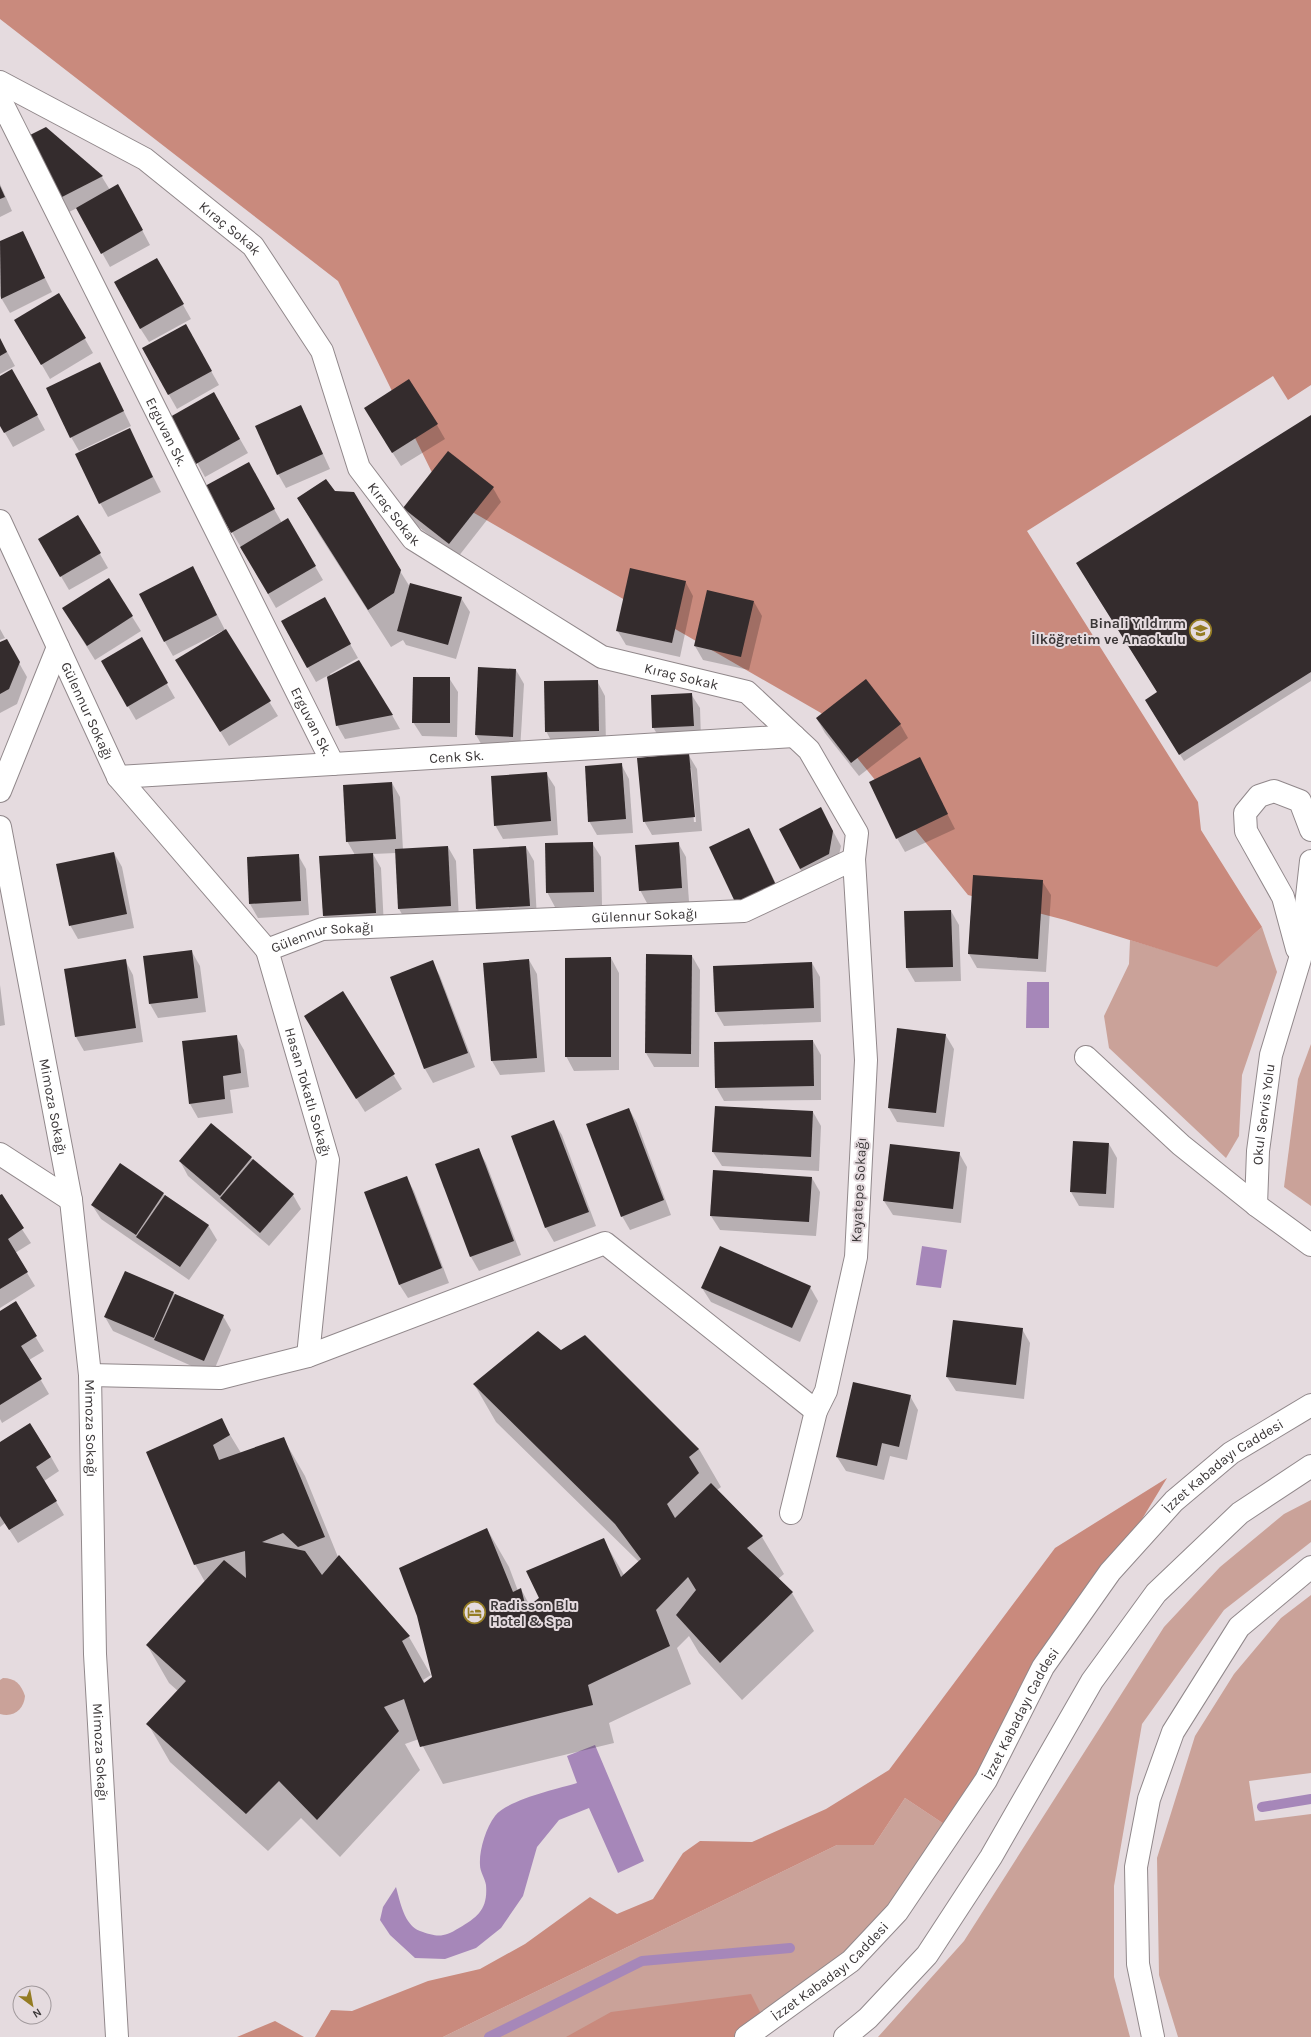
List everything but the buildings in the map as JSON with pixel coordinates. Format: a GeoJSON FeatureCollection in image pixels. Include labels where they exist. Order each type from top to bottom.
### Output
{"type":"FeatureCollection","features":[{"type":"Feature","properties":{"kind":"main road","name":"Kıraç Sokak"},"geometry":{"type":"LineString","coordinates":[[0,82],[145,158],[253,246],[322,351],[359,468],[413,539],[602,657],[747,692],[809,750],[857,833],[854,859]]}},
{"type":"Feature","properties":{"kind":"main road","name":"Erguvan Sk."},"geometry":{"type":"LineString","coordinates":[[0,99],[333,764]]}},
{"type":"Feature","properties":{"kind":"main road","name":"Gülennur Sokağı"},"geometry":{"type":"LineString","coordinates":[[0,521],[118,777],[267,950],[322,929],[744,911],[854,859]]}},
{"type":"Feature","properties":{"kind":"main road"},"geometry":{"type":"LineString","coordinates":[[0,791],[58,647]]}},
{"type":"Feature","properties":{"kind":"main road","name":"Cenk Sk."},"geometry":{"type":"LineString","coordinates":[[118,777],[794,736]]}},
{"type":"Feature","properties":{"kind":"main road"},"geometry":{"type":"LineString","coordinates":[[1300,960],[1283,897],[1246,831],[1245,813],[1259,796],[1274,791],[1300,801],[1311,830]]}},
{"type":"Feature","properties":{"kind":"main road","name":"Mimoza Sokağı"},"geometry":{"type":"LineString","coordinates":[[0,827],[71,1200],[90,1375],[95,1654],[117,2037]]}},
{"type":"Feature","properties":{"kind":"main road","name":"Kayatepe Sokağı"},"geometry":{"type":"LineString","coordinates":[[791,1513],[816,1411],[826,1391],[856,1257],[866,1060],[854,859]]}},
{"type":"Feature","properties":{"kind":"main road","name":"Okul Servis Yolu"},"geometry":{"type":"LineString","coordinates":[[1256,1205],[1258,1151],[1271,1055],[1300,960],[1311,861]]}},
{"type":"Feature","properties":{"kind":"main road","name":"Hasan Tokatlı Sokağı"},"geometry":{"type":"LineString","coordinates":[[267,950],[328,1160],[308,1356]]}},
{"type":"Feature","properties":{"kind":"main road"},"geometry":{"type":"LineString","coordinates":[[1086,1057],[1181,1146],[1256,1205],[1311,1245]]}},
{"type":"Feature","properties":{"kind":"main road"},"geometry":{"type":"LineString","coordinates":[[0,1154],[71,1200]]}},
{"type":"Feature","properties":{"kind":"main road"},"geometry":{"type":"LineString","coordinates":[[90,1375],[220,1378],[308,1356],[605,1243],[816,1411]]}},
{"type":"Feature","properties":{"kind":"main road","name":"İzzet Kabadayı Caddesi"},"geometry":{"type":"LineString","coordinates":[[746,2037],[850,1961],[897,1912],[986,1780],[1044,1667],[1110,1572],[1174,1501],[1231,1453],[1311,1405]]}},
{"type":"Feature","properties":{"kind":"main road"},"geometry":{"type":"LineString","coordinates":[[845,2037],[868,2018],[927,1955],[991,1857],[1092,1681],[1156,1593],[1240,1513],[1311,1466]]}},
{"type":"Feature","properties":{"kind":"main road"},"geometry":{"type":"LineString","coordinates":[[1153,2037],[1138,1964],[1136,1867],[1149,1799],[1173,1732],[1239,1627],[1311,1567]]}},
{"type":"Feature","properties":{"kind":"shaded area"},"geometry":{"type":"Polygon","coordinates":[[[0,0],[1311,0],[1311,385],[1288,400],[1273,376],[1027,531],[1198,802],[1201,830],[1262,927],[1217,967],[1065,920],[968,895],[821,713],[443,495],[338,281],[0,19],[0,0]]]}},
{"type":"Feature","properties":{"kind":"shaded area"},"geometry":{"type":"Polygon","coordinates":[[[1262,927],[1277,972],[1242,1075],[1239,1136],[1226,1158],[1109,1048],[1104,1016],[1129,964],[1130,940],[1217,966],[1262,927]]]}},
{"type":"Feature","properties":{"kind":"shaded area"},"geometry":{"type":"Polygon","coordinates":[[[1027,982],[1049,982],[1049,1028],[1026,1028],[1027,982]]]}},
{"type":"Feature","properties":{"kind":"shaded area"},"geometry":{"type":"Polygon","coordinates":[[[1311,1044],[1311,1206],[1284,1187],[1298,1079],[1311,1044]]]}},
{"type":"Feature","properties":{"kind":"shaded area"},"geometry":{"type":"Polygon","coordinates":[[[922,1246],[947,1250],[941,1288],[916,1285],[922,1246]]]}},
{"type":"Feature","properties":{"kind":"shaded area"},"geometry":{"type":"Polygon","coordinates":[[[1167,1478],[953,1830],[905,1798],[874,1845],[837,1845],[443,2037],[315,2037],[331,2010],[352,2011],[428,1981],[480,1969],[525,1944],[590,1897],[617,1914],[653,1899],[683,1853],[700,1841],[752,1842],[826,1809],[889,1770],[1055,1548],[1167,1478]]]}},
{"type":"Feature","properties":{"kind":"shaded area"},"geometry":{"type":"Polygon","coordinates":[[[1311,1500],[1311,1542],[1224,1610],[1142,1724],[1114,1886],[1114,1977],[1130,2037],[878,2037],[964,1941],[1164,1627],[1220,1567],[1284,1514],[1311,1500]]]}},
{"type":"Feature","properties":{"kind":"shaded area"},"geometry":{"type":"Polygon","coordinates":[[[1311,1595],[1311,1773],[1249,1781],[1255,1821],[1311,1814],[1311,2037],[1178,2037],[1159,1975],[1157,1858],[1195,1736],[1234,1674],[1281,1618],[1311,1595]]]}},
{"type":"Feature","properties":{"kind":"shaded area"},"geometry":{"type":"Polygon","coordinates":[[[3,1678],[11,1679],[17,1682],[22,1688],[25,1696],[23,1705],[10,1715],[0,1714],[0,1680],[3,1678]]]}},
{"type":"Feature","properties":{"kind":"shaded area"},"geometry":{"type":"Polygon","coordinates":[[[595,1745],[644,1861],[618,1873],[589,1808],[559,1820],[537,1847],[523,1896],[501,1928],[476,1948],[445,1959],[415,1958],[390,1935],[380,1920],[383,1907],[396,1887],[406,1918],[410,1924],[420,1931],[440,1936],[449,1934],[472,1920],[480,1911],[485,1900],[486,1885],[480,1868],[480,1859],[486,1833],[495,1816],[501,1810],[521,1800],[577,1783],[567,1756],[595,1745]]]}},
{"type":"Feature","properties":{"kind":"shaded area"},"geometry":{"type":"Polygon","coordinates":[[[905,1798],[953,1830],[877,1937],[743,2037],[443,2037],[837,1845],[874,1845],[905,1798]]]}},
{"type":"Feature","properties":{"kind":"shaded area"},"geometry":{"type":"Polygon","coordinates":[[[751,1994],[767,2026],[743,2037],[566,2037],[611,2012],[751,1994]]]}},
{"type":"Feature","properties":{"kind":"shaded area"},"geometry":{"type":"Polygon","coordinates":[[[275,2021],[304,2037],[237,2037],[275,2021]]]}},
{"type":"Feature","properties":{"kind":"waterway"},"geometry":{"type":"LineString","coordinates":[[1262,1807],[1311,1799]]}},
{"type":"Feature","properties":{"kind":"waterway"},"geometry":{"type":"LineString","coordinates":[[489,2037],[642,1961],[790,1948]]}},
{"type":"Feature","properties":{"kind":"place","name":"Binali Yıldırım İlköğretim ve Anaokulu"},"geometry":{"type":"Point","coordinates":[1201,631]}},
{"type":"Feature","properties":{"kind":"place","name":"Radisson Blu Hotel & Spa"},"geometry":{"type":"Point","coordinates":[474,1613]}}]}
